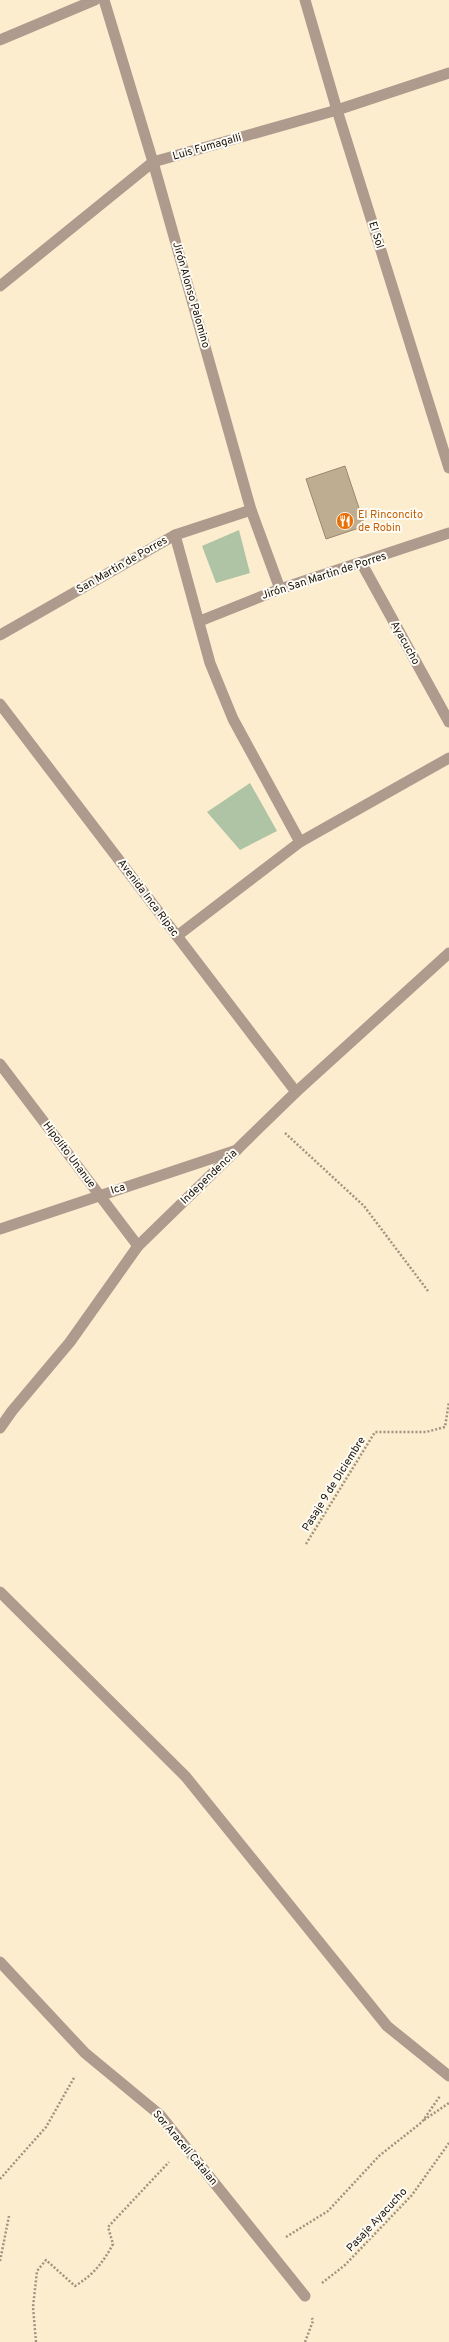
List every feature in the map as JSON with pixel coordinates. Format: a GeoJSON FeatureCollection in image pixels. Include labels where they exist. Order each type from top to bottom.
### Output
{"type":"FeatureCollection","features":[{"type":"Feature","properties":{"kind":"street"},"geometry":{"type":"LineString","coordinates":[[0,40],[96,0]]}},
{"type":"Feature","properties":{"kind":"street","name":"Jirón Alonso Palomino"},"geometry":{"type":"LineString","coordinates":[[104,0],[153,162],[251,510],[280,589]]}},
{"type":"Feature","properties":{"kind":"street","name":"El Sol"},"geometry":{"type":"LineString","coordinates":[[305,0],[337,110],[449,468]]}},
{"type":"Feature","properties":{"kind":"street","name":"Luis Fumagalli"},"geometry":{"type":"LineString","coordinates":[[0,286],[153,162],[337,110],[449,73]]}},
{"type":"Feature","properties":{"kind":"street","name":"San Martin de Porres"},"geometry":{"type":"LineString","coordinates":[[0,635],[175,535],[251,510]]}},
{"type":"Feature","properties":{"kind":"street","name":"Jirón San Martin de Porres"},"geometry":{"type":"LineString","coordinates":[[200,620],[280,589],[362,564],[449,533]]}},
{"type":"Feature","properties":{"kind":"street"},"geometry":{"type":"LineString","coordinates":[[175,535],[200,620],[210,663],[233,719],[300,842]]}},
{"type":"Feature","properties":{"kind":"street","name":"Ayacucho"},"geometry":{"type":"LineString","coordinates":[[362,564],[449,720]]}},
{"type":"Feature","properties":{"kind":"street","name":"Avenida Inca Ripac"},"geometry":{"type":"LineString","coordinates":[[0,704],[296,1092]]}},
{"type":"Feature","properties":{"kind":"street"},"geometry":{"type":"LineString","coordinates":[[177,936],[300,842],[449,758]]}},
{"type":"Feature","properties":{"kind":"street","name":"Independencia"},"geometry":{"type":"LineString","coordinates":[[0,1428],[12,1411],[70,1342],[138,1246],[296,1092],[449,953]]}},
{"type":"Feature","properties":{"kind":"street","name":"Hipolito Unanue"},"geometry":{"type":"LineString","coordinates":[[0,1064],[138,1246]]}},
{"type":"Feature","properties":{"kind":"street","name":"Ica"},"geometry":{"type":"LineString","coordinates":[[0,1229],[237,1150]]}},
{"type":"Feature","properties":{"kind":"street"},"geometry":{"type":"LineString","coordinates":[[0,1592],[186,1777],[387,2026],[449,2076]]}},
{"type":"Feature","properties":{"kind":"street","name":"Sor Araceli Catalan"},"geometry":{"type":"LineString","coordinates":[[0,1962],[85,2053],[160,2115],[305,2296]]}},
{"type":"Feature","properties":{"kind":"path"},"geometry":{"type":"LineString","coordinates":[[269,1118],[364,1206],[428,1291]]}},
{"type":"Feature","properties":{"kind":"path","name":"Pasaje 9 de Diciembre"},"geometry":{"type":"LineString","coordinates":[[306,1544],[376,1432],[426,1432],[445,1428],[449,1402]]}},
{"type":"Feature","properties":{"kind":"path"},"geometry":{"type":"LineString","coordinates":[[0,2179],[46,2127],[70,2089],[85,2053]]}},
{"type":"Feature","properties":{"kind":"path"},"geometry":{"type":"LineString","coordinates":[[422,2122],[444,2090]]}},
{"type":"Feature","properties":{"kind":"path"},"geometry":{"type":"LineString","coordinates":[[267,2249],[328,2211],[379,2156],[449,2103]]}},
{"type":"Feature","properties":{"kind":"path","name":"Pasaje Ayacucho"},"geometry":{"type":"LineString","coordinates":[[305,2296],[345,2265],[412,2195],[449,2143]]}},
{"type":"Feature","properties":{"kind":"path"},"geometry":{"type":"LineString","coordinates":[[36,2342],[33,2307],[37,2271],[46,2260],[75,2286],[89,2277],[105,2260],[113,2244],[108,2228],[185,2146]]}},
{"type":"Feature","properties":{"kind":"path"},"geometry":{"type":"LineString","coordinates":[[0,2261],[9,2216]]}},
{"type":"Feature","properties":{"kind":"green space"},"geometry":{"type":"Polygon","coordinates":[[[239,530],[250,573],[216,583],[202,546],[239,530]]]}},
{"type":"Feature","properties":{"kind":"green space"},"geometry":{"type":"Polygon","coordinates":[[[250,783],[277,831],[240,850],[207,812],[250,783]]]}},
{"type":"Feature","properties":{"kind":"building"},"geometry":{"type":"Polygon","coordinates":[[[345,466],[365,526],[326,539],[306,479],[345,466]]]}},
{"type":"Feature","properties":{"kind":"place","name":"El Rinconcito de Robin"},"geometry":{"type":"Point","coordinates":[345,521]}}]}
